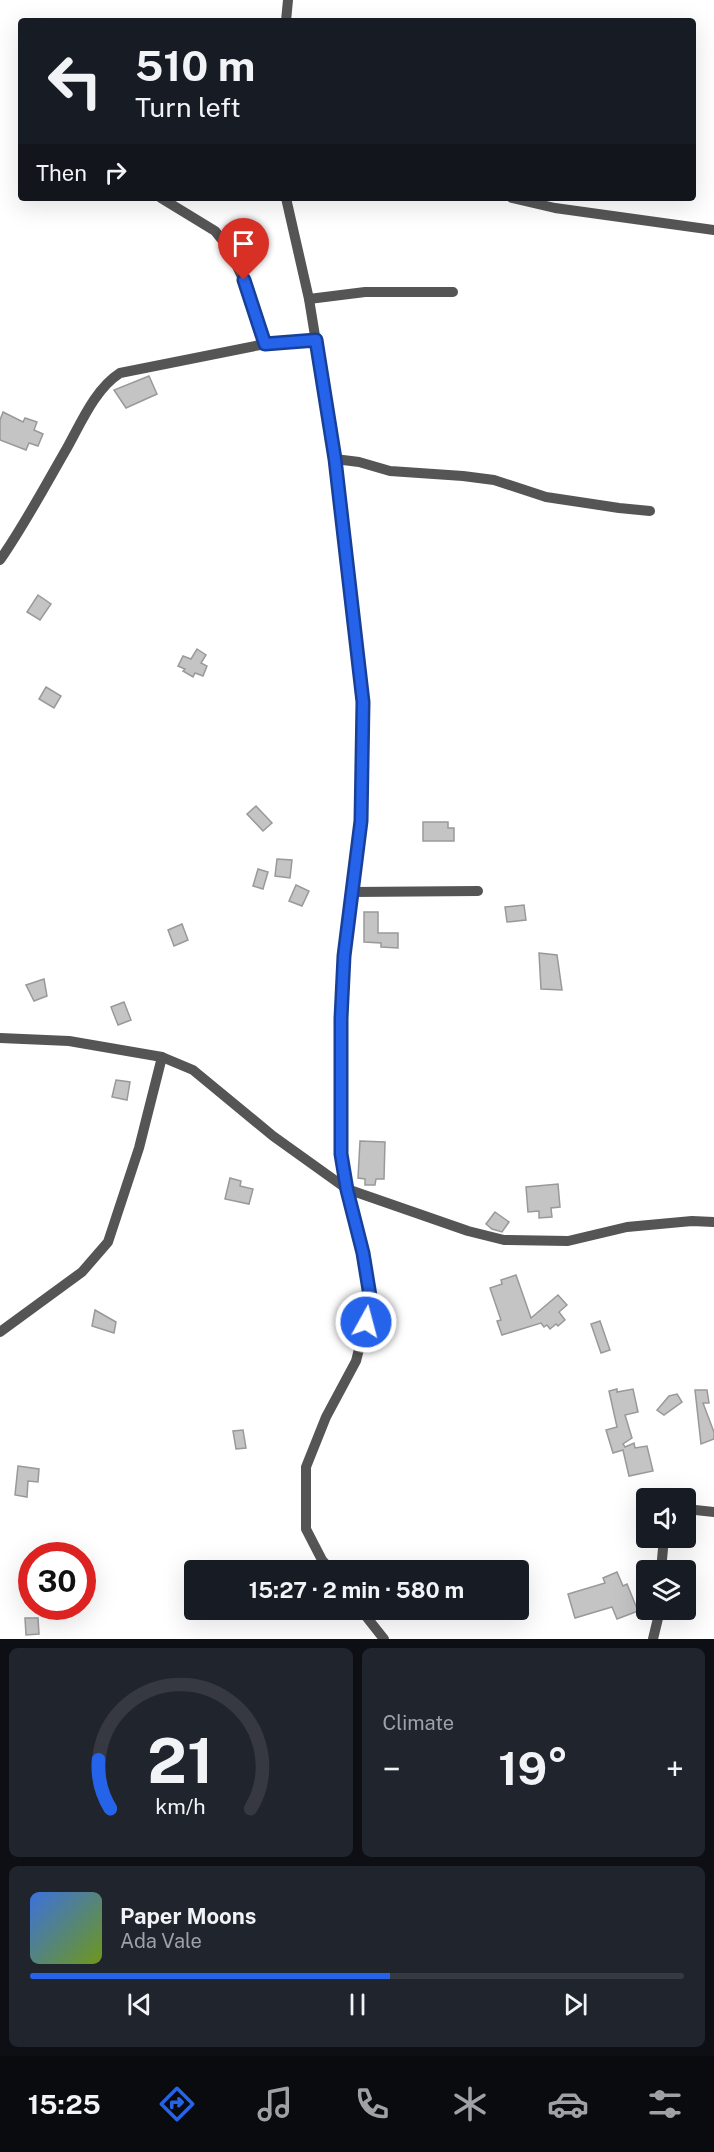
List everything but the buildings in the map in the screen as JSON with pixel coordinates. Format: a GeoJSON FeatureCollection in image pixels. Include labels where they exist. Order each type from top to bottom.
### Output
{"type":"FeatureCollection","features":[{"type":"Feature","properties":{"kind":"street"},"geometry":{"type":"LineString","coordinates":[[286,18],[288,0]]}},
{"type":"Feature","properties":{"kind":"street"},"geometry":{"type":"LineString","coordinates":[[165,201],[215,231],[228,247],[251,296],[265,344]]}},
{"type":"Feature","properties":{"kind":"street"},"geometry":{"type":"LineString","coordinates":[[286,201],[309,300],[335,459],[363,702],[361,821],[344,956],[341,1018],[341,1154],[347,1190],[363,1253],[371,1302],[356,1361],[326,1417],[306,1467],[306,1529],[322,1560]]}},
{"type":"Feature","properties":{"kind":"street"},"geometry":{"type":"LineString","coordinates":[[525,201],[555,208],[714,230]]}},
{"type":"Feature","properties":{"kind":"street"},"geometry":{"type":"LineString","coordinates":[[309,300],[365,292],[453,292]]}},
{"type":"Feature","properties":{"kind":"street"},"geometry":{"type":"LineString","coordinates":[[0,560],[109,380],[120,374],[265,344],[316,340]]}},
{"type":"Feature","properties":{"kind":"street"},"geometry":{"type":"LineString","coordinates":[[335,459],[359,462],[390,471],[494,480],[546,496],[650,511]]}},
{"type":"Feature","properties":{"kind":"street"},"geometry":{"type":"LineString","coordinates":[[353,892],[478,891]]}},
{"type":"Feature","properties":{"kind":"street"},"geometry":{"type":"LineString","coordinates":[[0,1038],[69,1041],[162,1057],[193,1070],[273,1136],[347,1190],[468,1231],[504,1240],[568,1242],[627,1227],[692,1221],[714,1222]]}},
{"type":"Feature","properties":{"kind":"street"},"geometry":{"type":"LineString","coordinates":[[0,1332],[82,1272],[108,1242],[139,1148],[162,1057]]}},
{"type":"Feature","properties":{"kind":"street"},"geometry":{"type":"LineString","coordinates":[[696,1510],[714,1512]]}},
{"type":"Feature","properties":{"kind":"street"},"geometry":{"type":"LineString","coordinates":[[369,1620],[384,1639]]}},
{"type":"Feature","properties":{"kind":"street"},"geometry":{"type":"LineString","coordinates":[[653,1639],[658,1620]]}},
{"type":"Feature","properties":{"kind":"route"},"geometry":{"type":"LineString","coordinates":[[244,280],[265,344],[316,340],[343,522],[363,702],[361,821],[344,956],[341,1018],[341,1154],[347,1190],[363,1253],[371,1302],[366,1322]]}}]}
